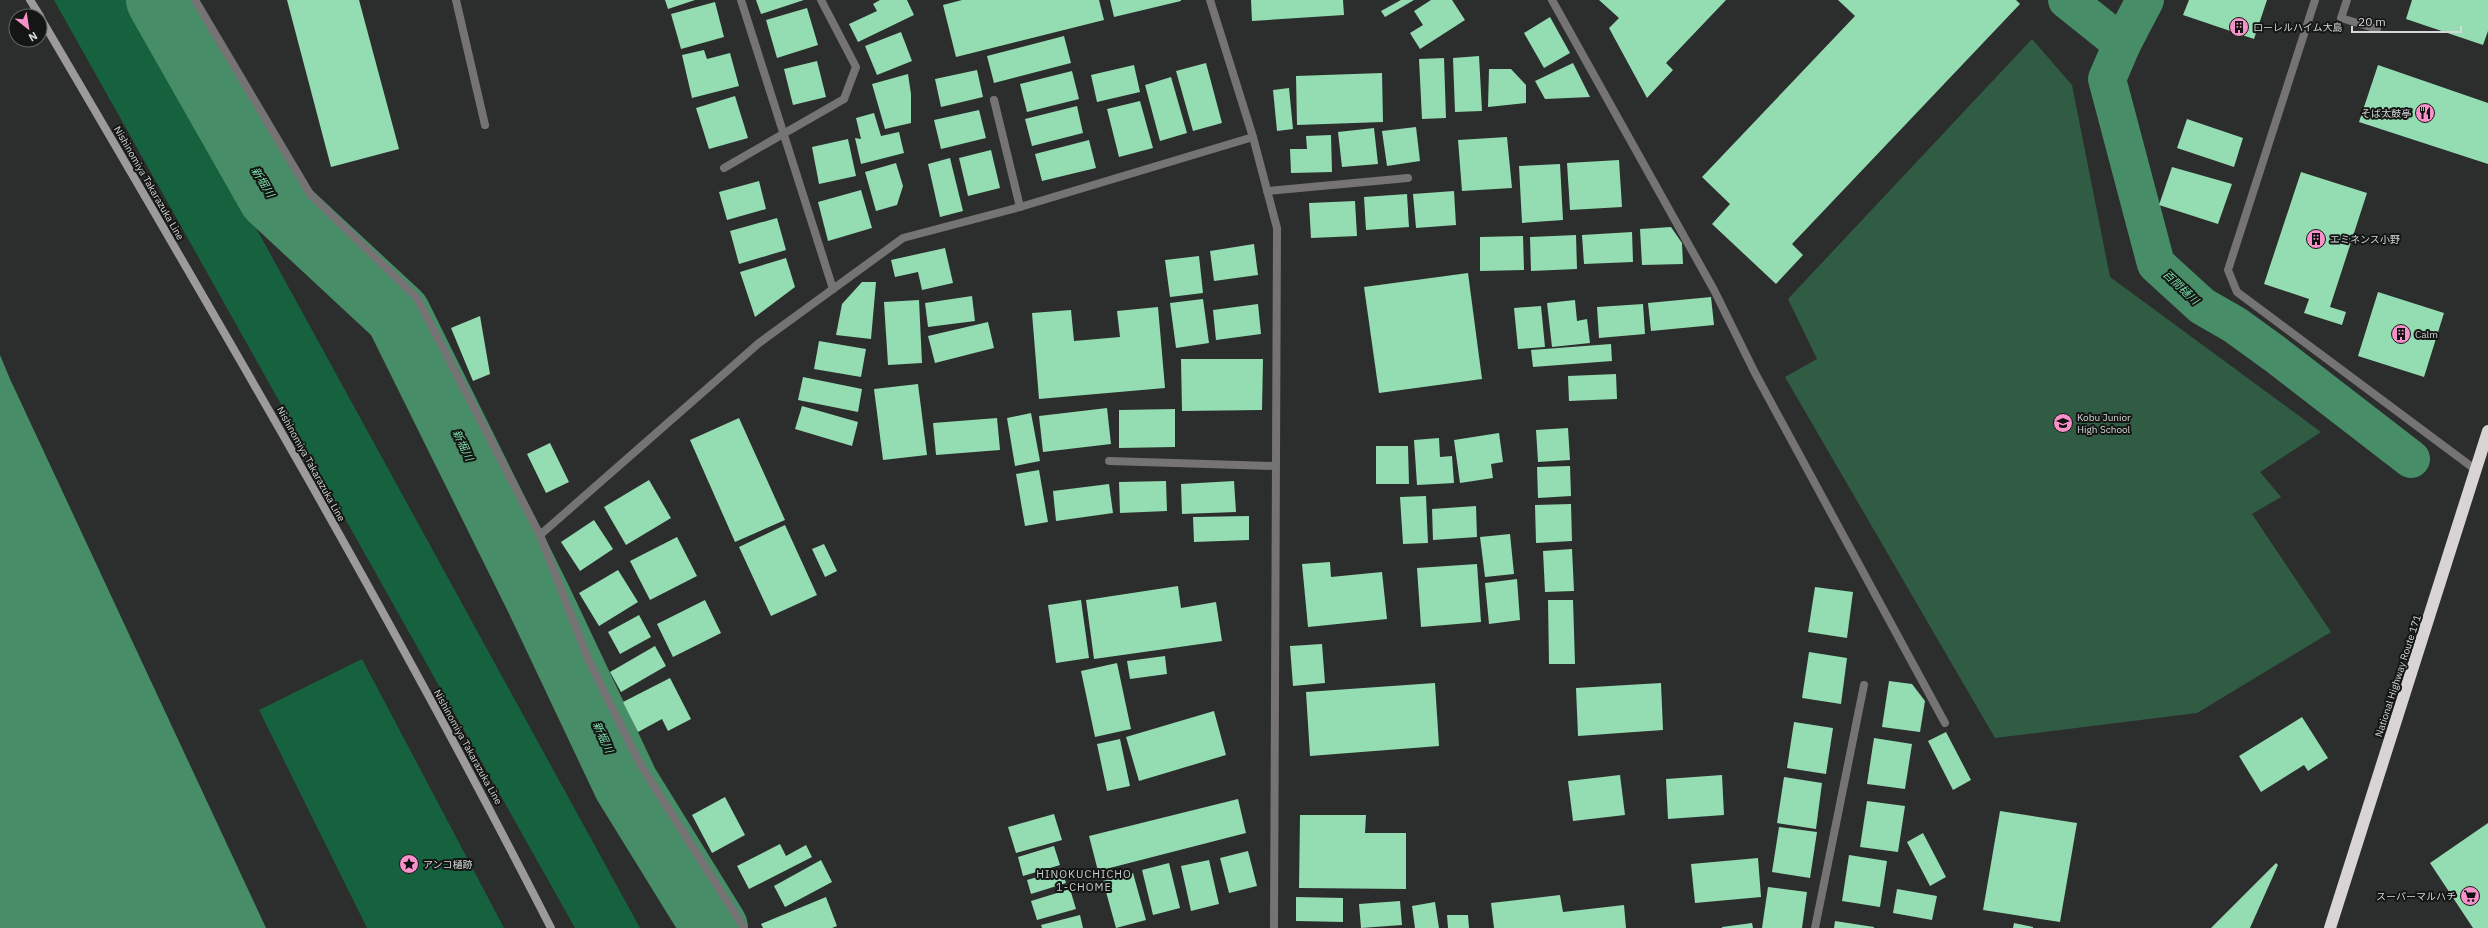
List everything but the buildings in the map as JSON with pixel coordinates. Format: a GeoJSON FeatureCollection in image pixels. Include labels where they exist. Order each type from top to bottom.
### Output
{"type":"FeatureCollection","features":[{"type":"Feature","properties":{"kind":"highway","name":"National Highway Route 171"},"geometry":{"type":"LineString","coordinates":[[2330,928],[2488,431]]}},
{"type":"Feature","properties":{"kind":"main road","name":"Nishinomiya Takarazuka Line"},"geometry":{"type":"LineString","coordinates":[[48,30],[242,362],[476,782],[551,928]]}},
{"type":"Feature","properties":{"kind":"street"},"geometry":{"type":"LineString","coordinates":[[195,0],[310,194],[417,298],[540,535],[589,660],[640,764],[744,928]]}},
{"type":"Feature","properties":{"kind":"street"},"geometry":{"type":"LineString","coordinates":[[456,0],[485,125]]}},
{"type":"Feature","properties":{"kind":"street"},"geometry":{"type":"LineString","coordinates":[[741,0],[833,289]]}},
{"type":"Feature","properties":{"kind":"street"},"geometry":{"type":"LineString","coordinates":[[724,168],[784,135],[844,99],[856,67],[821,0]]}},
{"type":"Feature","properties":{"kind":"street"},"geometry":{"type":"LineString","coordinates":[[1210,0],[1253,137],[1277,228],[1274,466],[1276,762],[1274,928]]}},
{"type":"Feature","properties":{"kind":"street"},"geometry":{"type":"LineString","coordinates":[[1552,0],[1714,290],[1755,373],[1945,723]]}},
{"type":"Feature","properties":{"kind":"street"},"geometry":{"type":"LineString","coordinates":[[2315,0],[2228,270],[2237,292],[2476,470]]}},
{"type":"Feature","properties":{"kind":"street"},"geometry":{"type":"LineString","coordinates":[[2347,0],[2341,18],[2377,29]]}},
{"type":"Feature","properties":{"kind":"street"},"geometry":{"type":"LineString","coordinates":[[994,100],[1020,207]]}},
{"type":"Feature","properties":{"kind":"street"},"geometry":{"type":"LineString","coordinates":[[540,535],[759,343],[903,238],[1020,207],[1253,137]]}},
{"type":"Feature","properties":{"kind":"street"},"geometry":{"type":"LineString","coordinates":[[1267,190],[1408,178]]}},
{"type":"Feature","properties":{"kind":"street"},"geometry":{"type":"LineString","coordinates":[[1109,461],[1274,466]]}},
{"type":"Feature","properties":{"kind":"street"},"geometry":{"type":"LineString","coordinates":[[1815,928],[1864,685]]}},
{"type":"Feature","properties":{"kind":"shaded area"},"geometry":{"type":"Polygon","coordinates":[[[54,0],[131,0],[640,928],[575,928],[54,0]]]}},
{"type":"Feature","properties":{"kind":"shaded area","name":"Kobu Junior High School"},"geometry":{"type":"Polygon","coordinates":[[[2032,39],[2072,85],[2110,277],[2321,432],[2260,472],[2281,497],[2252,514],[2331,632],[2197,713],[1995,738],[1785,377],[1817,359],[1788,299],[2032,39]]]}},
{"type":"Feature","properties":{"kind":"shaded area"},"geometry":{"type":"Polygon","coordinates":[[[0,355],[10,379],[266,928],[0,928],[0,355]]]}},
{"type":"Feature","properties":{"kind":"shaded area"},"geometry":{"type":"Polygon","coordinates":[[[362,659],[504,928],[367,928],[259,710],[362,659]]]}},
{"type":"Feature","properties":{"kind":"waterway","name":"新堀川"},"geometry":{"type":"LineString","coordinates":[[159,0],[271,197],[398,315],[540,602],[626,784],[715,928]]}},
{"type":"Feature","properties":{"kind":"waterway"},"geometry":{"type":"LineString","coordinates":[[2067,0],[2122,44]]}},
{"type":"Feature","properties":{"kind":"waterway","name":"百間樋川"},"geometry":{"type":"LineString","coordinates":[[2145,0],[2122,44],[2107,79],[2156,264],[2202,306],[2235,325],[2275,354],[2411,459]]}},
{"type":"Feature","properties":{"kind":"place","name":"ローレルハイム大島"},"geometry":{"type":"Point","coordinates":[2239,27]}},
{"type":"Feature","properties":{"kind":"place","name":"そば太鼓亭"},"geometry":{"type":"Point","coordinates":[2425,113]}},
{"type":"Feature","properties":{"kind":"place","name":"エミネンス小野"},"geometry":{"type":"Point","coordinates":[2316,239]}},
{"type":"Feature","properties":{"kind":"place","name":"Calm"},"geometry":{"type":"Point","coordinates":[2401,334]}},
{"type":"Feature","properties":{"kind":"place","name":"Kobu Junior High School"},"geometry":{"type":"Point","coordinates":[2063,423]}},
{"type":"Feature","properties":{"kind":"place","name":"アンコ樋跡"},"geometry":{"type":"Point","coordinates":[409,864]}},
{"type":"Feature","properties":{"kind":"place","name":"スーパーマルハチ"},"geometry":{"type":"Point","coordinates":[2470,896]}},
{"type":"Feature","properties":{"kind":"district","name":"HINOKUCHICHO 1-CHOME"},"geometry":{"type":"Point","coordinates":[1084,880]}}]}
